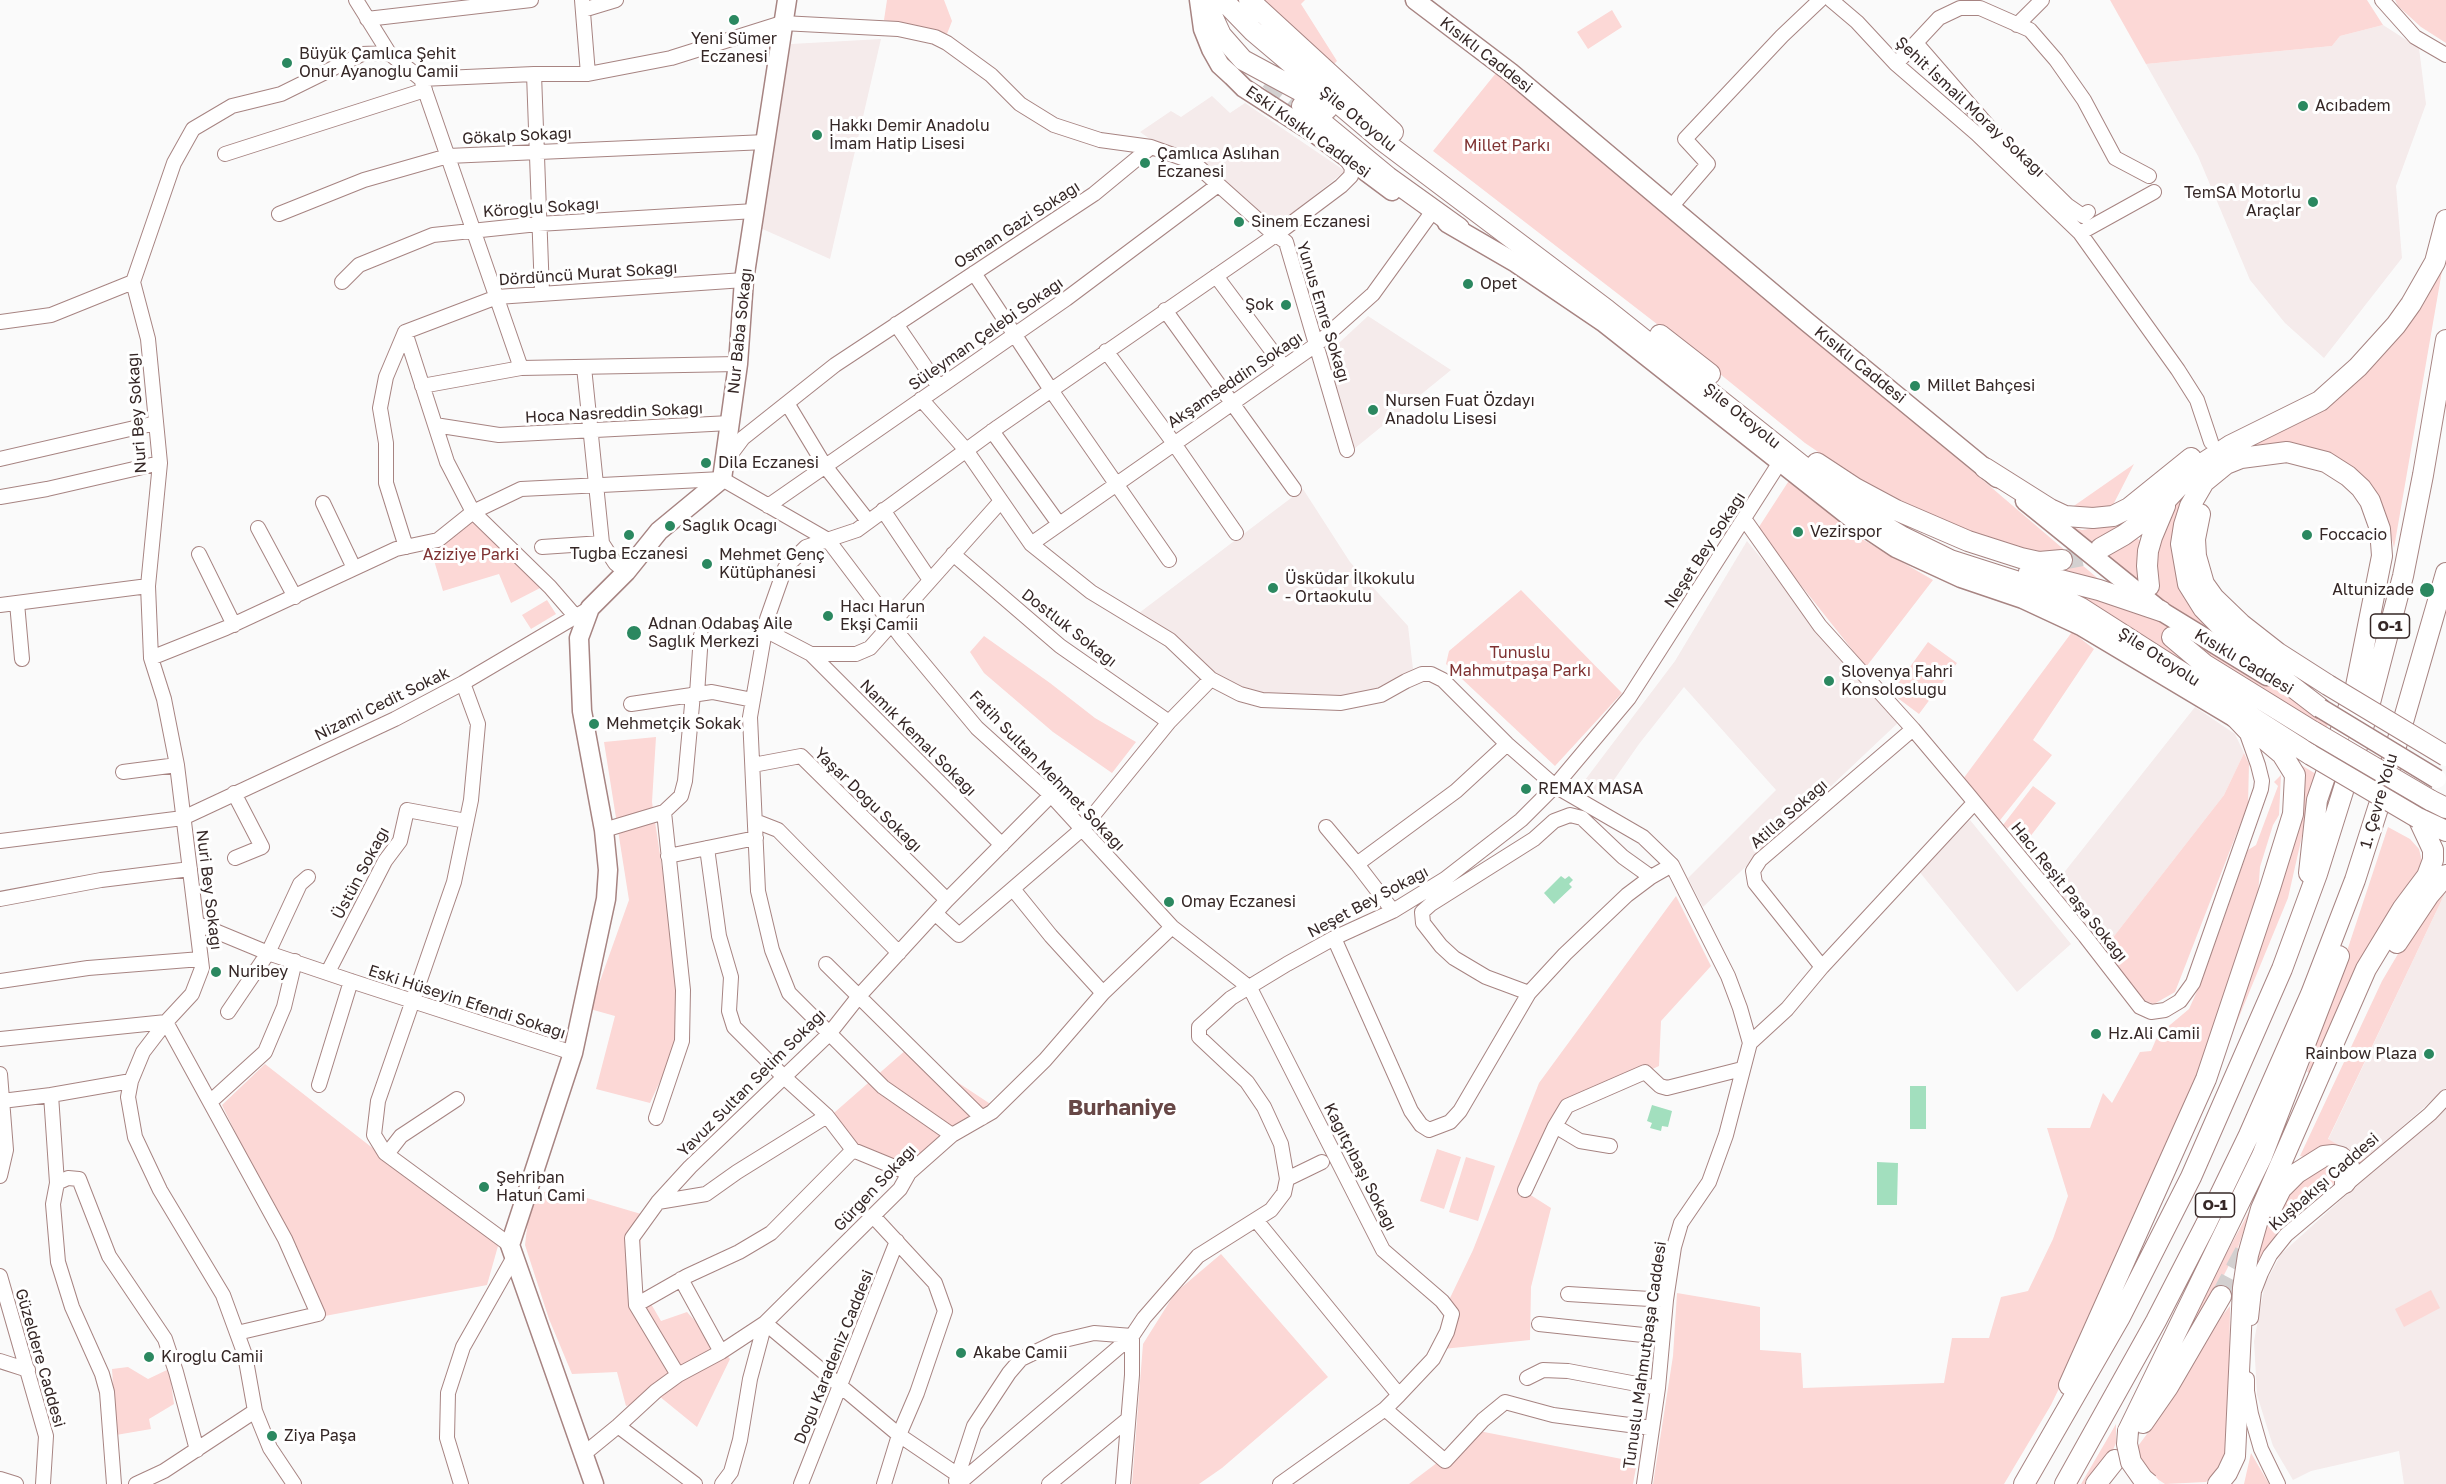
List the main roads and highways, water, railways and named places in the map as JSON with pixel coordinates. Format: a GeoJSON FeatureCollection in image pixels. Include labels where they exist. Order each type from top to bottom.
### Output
{"type":"FeatureCollection","features":[{"type":"Feature","properties":{"kind":"highway"},"geometry":{"type":"LineString","coordinates":[[1205,0],[1221,35],[1243,60],[1308,95],[1415,179],[1532,254]]}},
{"type":"Feature","properties":{"kind":"highway","name":"Şile Otoyolu"},"geometry":{"type":"LineString","coordinates":[[1223,0],[1253,31],[1383,141],[1617,317],[1860,511],[1903,537],[1950,560],[2047,591],[2081,608],[2311,755],[2418,818]]}},
{"type":"Feature","properties":{"kind":"highway","name":"Şile Otoyolu"},"geometry":{"type":"LineString","coordinates":[[1249,0],[1388,128],[1537,244],[1686,354],[1846,489],[1882,512],[1952,548],[2013,569],[2099,590],[2161,611]]}},
{"type":"Feature","properties":{"kind":"highway"},"geometry":{"type":"LineString","coordinates":[[1302,106],[1388,177],[1459,228]]}},
{"type":"Feature","properties":{"kind":"highway"},"geometry":{"type":"LineString","coordinates":[[2101,548],[2144,521],[2206,460],[2231,445],[2320,401],[2358,366],[2396,325],[2411,304],[2435,262],[2446,220]]}},
{"type":"Feature","properties":{"kind":"highway","name":"O-1"},"geometry":{"type":"LineString","coordinates":[[2024,1484],[2120,1317],[2186,1187],[2282,969],[2306,905],[2334,824],[2366,718],[2400,588],[2423,475],[2446,340]]}},
{"type":"Feature","properties":{"kind":"highway"},"geometry":{"type":"LineString","coordinates":[[1985,468],[2065,516],[2093,518],[2113,516],[2128,508],[2211,442],[2251,421],[2313,395],[2358,366]]}},
{"type":"Feature","properties":{"kind":"highway"},"geometry":{"type":"LineString","coordinates":[[2306,905],[2318,800],[2356,686],[2380,569],[2382,543],[2380,529],[2370,501],[2348,476],[2326,462],[2288,452],[2241,458],[2226,464],[2204,482],[2190,506],[2181,544],[2184,569],[2194,595],[2214,621],[2242,648],[2320,708]]}},
{"type":"Feature","properties":{"kind":"highway"},"geometry":{"type":"LineString","coordinates":[[2256,455],[2226,476],[2207,499],[2198,520],[2195,539],[2199,569],[2204,584],[2214,598],[2241,624],[2278,653],[2446,756]]}},
{"type":"Feature","properties":{"kind":"highway"},"geometry":{"type":"LineString","coordinates":[[1814,460],[1855,488],[1935,528],[2021,558],[2039,562],[2062,560]]}},
{"type":"Feature","properties":{"kind":"highway"},"geometry":{"type":"LineString","coordinates":[[2149,586],[2147,566],[2151,537],[2166,504],[2177,489]]}},
{"type":"Feature","properties":{"kind":"highway","name":"O-1"},"geometry":{"type":"LineString","coordinates":[[2414,687],[2446,573]]}},
{"type":"Feature","properties":{"kind":"highway"},"geometry":{"type":"LineString","coordinates":[[2414,687],[2446,619]]}},
{"type":"Feature","properties":{"kind":"highway"},"geometry":{"type":"LineString","coordinates":[[2172,637],[2204,664],[2314,732],[2438,804]]}},
{"type":"Feature","properties":{"kind":"highway","name":"1. Çevre Yolu"},"geometry":{"type":"LineString","coordinates":[[2342,915],[2379,805],[2414,687]]}},
{"type":"Feature","properties":{"kind":"highway"},"geometry":{"type":"LineString","coordinates":[[2043,1453],[2069,1385],[2206,1079],[2293,814],[2295,775],[2282,754],[2254,730]]}},
{"type":"Feature","properties":{"kind":"highway"},"geometry":{"type":"LineString","coordinates":[[2418,818],[2446,831]]}},
{"type":"Feature","properties":{"kind":"highway"},"geometry":{"type":"LineString","coordinates":[[2218,1484],[2227,1473],[2235,1456],[2243,1288],[2248,1255],[2260,1209],[2362,978],[2403,908],[2427,876],[2433,860],[2433,850],[2418,818]]}},
{"type":"Feature","properties":{"kind":"highway"},"geometry":{"type":"LineString","coordinates":[[2295,1153],[2369,990],[2414,916],[2446,875]]}},
{"type":"Feature","properties":{"kind":"highway"},"geometry":{"type":"LineString","coordinates":[[2149,1484],[2131,1462],[2127,1444],[2262,1156],[2339,956],[2342,915]]}},
{"type":"Feature","properties":{"kind":"highway","name":"O-1"},"geometry":{"type":"LineString","coordinates":[[2065,1484],[2156,1321],[2205,1226],[2311,994],[2342,915]]}},
{"type":"Feature","properties":{"kind":"highway"},"geometry":{"type":"LineString","coordinates":[[2248,1255],[2281,1189],[2305,1167],[2324,1156],[2341,1157],[2349,1166],[2350,1174],[2346,1183]]}},
{"type":"Feature","properties":{"kind":"highway"},"geometry":{"type":"LineString","coordinates":[[2135,1427],[2168,1387],[2222,1296]]}},
{"type":"Feature","properties":{"kind":"highway"},"geometry":{"type":"LineString","coordinates":[[2096,1484],[2115,1460]]}},
{"type":"Feature","properties":{"kind":"main road","name":"Nur Baba Sokağı"},"geometry":{"type":"LineString","coordinates":[[594,1484],[585,1453],[512,1251],[573,1053],[606,899],[608,870],[604,830],[582,711],[579,638],[583,612],[626,572],[659,531],[722,479],[738,364],[744,280],[786,0]]}},
{"type":"Feature","properties":{"kind":"main road","name":"Eski Kısıklı Caddesi"},"geometry":{"type":"LineString","coordinates":[[1198,0],[1203,29],[1220,64],[1244,88],[1343,154],[1391,190],[1430,215],[1459,228],[1603,322],[1851,518],[1896,548],[1960,578],[2042,606],[2081,626],[2254,730],[2289,748],[2311,755]]}},
{"type":"Feature","properties":{"kind":"main road","name":"Kısıklı Caddesi"},"geometry":{"type":"LineString","coordinates":[[1415,0],[1510,72],[1985,468],[2161,611],[2443,782]]}},
{"type":"Feature","properties":{"kind":"tunnel"},"geometry":{"type":"LineString","coordinates":[[1269,79],[1302,106]]}},
{"type":"Feature","properties":{"kind":"tunnel"},"geometry":{"type":"LineString","coordinates":[[2062,560],[2082,556],[2101,548]]}},
{"type":"Feature","properties":{"kind":"tunnel"},"geometry":{"type":"LineString","coordinates":[[2221,1296],[2248,1245]]}},
{"type":"Feature","properties":{"kind":"place","name":"Yeni Sümer Eczanesi"},"geometry":{"type":"Point","coordinates":[734,20]}},
{"type":"Feature","properties":{"kind":"place","name":"Büyük Çamlıca Şehit Onur Ayanoğlu Camii"},"geometry":{"type":"Point","coordinates":[287,63]}},
{"type":"Feature","properties":{"kind":"place","name":"Acıbadem"},"geometry":{"type":"Point","coordinates":[2303,106]}},
{"type":"Feature","properties":{"kind":"place","name":"Hakkı Demir Anadolu İmam Hatip Lisesi"},"geometry":{"type":"Point","coordinates":[817,135]}},
{"type":"Feature","properties":{"kind":"place","name":"Çamlıca Aslıhan Eczanesi"},"geometry":{"type":"Point","coordinates":[1145,163]}},
{"type":"Feature","properties":{"kind":"place","name":"TemSA Motorlu Araçlar"},"geometry":{"type":"Point","coordinates":[2313,202]}},
{"type":"Feature","properties":{"kind":"place","name":"Sinem Eczanesi"},"geometry":{"type":"Point","coordinates":[1239,222]}},
{"type":"Feature","properties":{"kind":"place","name":"Opet"},"geometry":{"type":"Point","coordinates":[1468,284]}},
{"type":"Feature","properties":{"kind":"place","name":"Şok"},"geometry":{"type":"Point","coordinates":[1286,305]}},
{"type":"Feature","properties":{"kind":"place","name":"Millet Bahçesi"},"geometry":{"type":"Point","coordinates":[1915,386]}},
{"type":"Feature","properties":{"kind":"place","name":"Nursen Fuat Özdayı Anadolu Lisesi"},"geometry":{"type":"Point","coordinates":[1373,410]}},
{"type":"Feature","properties":{"kind":"place","name":"Dila Eczanesi"},"geometry":{"type":"Point","coordinates":[706,463]}},
{"type":"Feature","properties":{"kind":"place","name":"Sağlık Ocağı"},"geometry":{"type":"Point","coordinates":[670,526]}},
{"type":"Feature","properties":{"kind":"place","name":"Vezirspor"},"geometry":{"type":"Point","coordinates":[1798,532]}},
{"type":"Feature","properties":{"kind":"place","name":"Tuğba Eczanesi"},"geometry":{"type":"Point","coordinates":[629,535]}},
{"type":"Feature","properties":{"kind":"place","name":"Foccacio"},"geometry":{"type":"Point","coordinates":[2307,535]}},
{"type":"Feature","properties":{"kind":"place","name":"Mehmet Genç Kütüphanesi"},"geometry":{"type":"Point","coordinates":[707,564]}},
{"type":"Feature","properties":{"kind":"place","name":"Üsküdar İlkokulu - Ortaokulu"},"geometry":{"type":"Point","coordinates":[1273,588]}},
{"type":"Feature","properties":{"kind":"place","name":"Altunizade"},"geometry":{"type":"Point","coordinates":[2427,590]}},
{"type":"Feature","properties":{"kind":"place","name":"Hacı Harun Ekşi Camii"},"geometry":{"type":"Point","coordinates":[828,616]}},
{"type":"Feature","properties":{"kind":"place","name":"Adnan Odabaş Aile Sağlık Merkezi"},"geometry":{"type":"Point","coordinates":[634,633]}},
{"type":"Feature","properties":{"kind":"place","name":"Slovenya Fahri Konsolosluğu"},"geometry":{"type":"Point","coordinates":[1829,681]}},
{"type":"Feature","properties":{"kind":"place","name":"Mehmetçik Sokak"},"geometry":{"type":"Point","coordinates":[594,724]}},
{"type":"Feature","properties":{"kind":"place","name":"REMAX MASA"},"geometry":{"type":"Point","coordinates":[1526,789]}},
{"type":"Feature","properties":{"kind":"place","name":"Omay Eczanesi"},"geometry":{"type":"Point","coordinates":[1169,902]}},
{"type":"Feature","properties":{"kind":"place","name":"Nuribey"},"geometry":{"type":"Point","coordinates":[216,972]}},
{"type":"Feature","properties":{"kind":"place","name":"Hz.Ali Camii"},"geometry":{"type":"Point","coordinates":[2096,1034]}},
{"type":"Feature","properties":{"kind":"place","name":"Rainbow Plaza"},"geometry":{"type":"Point","coordinates":[2429,1054]}},
{"type":"Feature","properties":{"kind":"place","name":"Şehriban Hatun Cami"},"geometry":{"type":"Point","coordinates":[484,1187]}},
{"type":"Feature","properties":{"kind":"place","name":"Akabe Camii"},"geometry":{"type":"Point","coordinates":[961,1353]}},
{"type":"Feature","properties":{"kind":"place","name":"Kıroğlu Camii"},"geometry":{"type":"Point","coordinates":[149,1357]}},
{"type":"Feature","properties":{"kind":"place","name":"Ziya Paşa"},"geometry":{"type":"Point","coordinates":[272,1436]}},
{"type":"Feature","properties":{"kind":"district","name":"Burhaniye"},"geometry":{"type":"Point","coordinates":[1122,1108]}},
{"type":"Feature","properties":{"kind":"park label","name":"Millet Parkı"},"geometry":{"type":"Point","coordinates":[1507,146]}},
{"type":"Feature","properties":{"kind":"park label","name":"Aziziye Parki"},"geometry":{"type":"Point","coordinates":[471,555]}},
{"type":"Feature","properties":{"kind":"park label","name":"Tunuslu Mahmutpaşa Parkı"},"geometry":{"type":"Point","coordinates":[1520,662]}}]}
